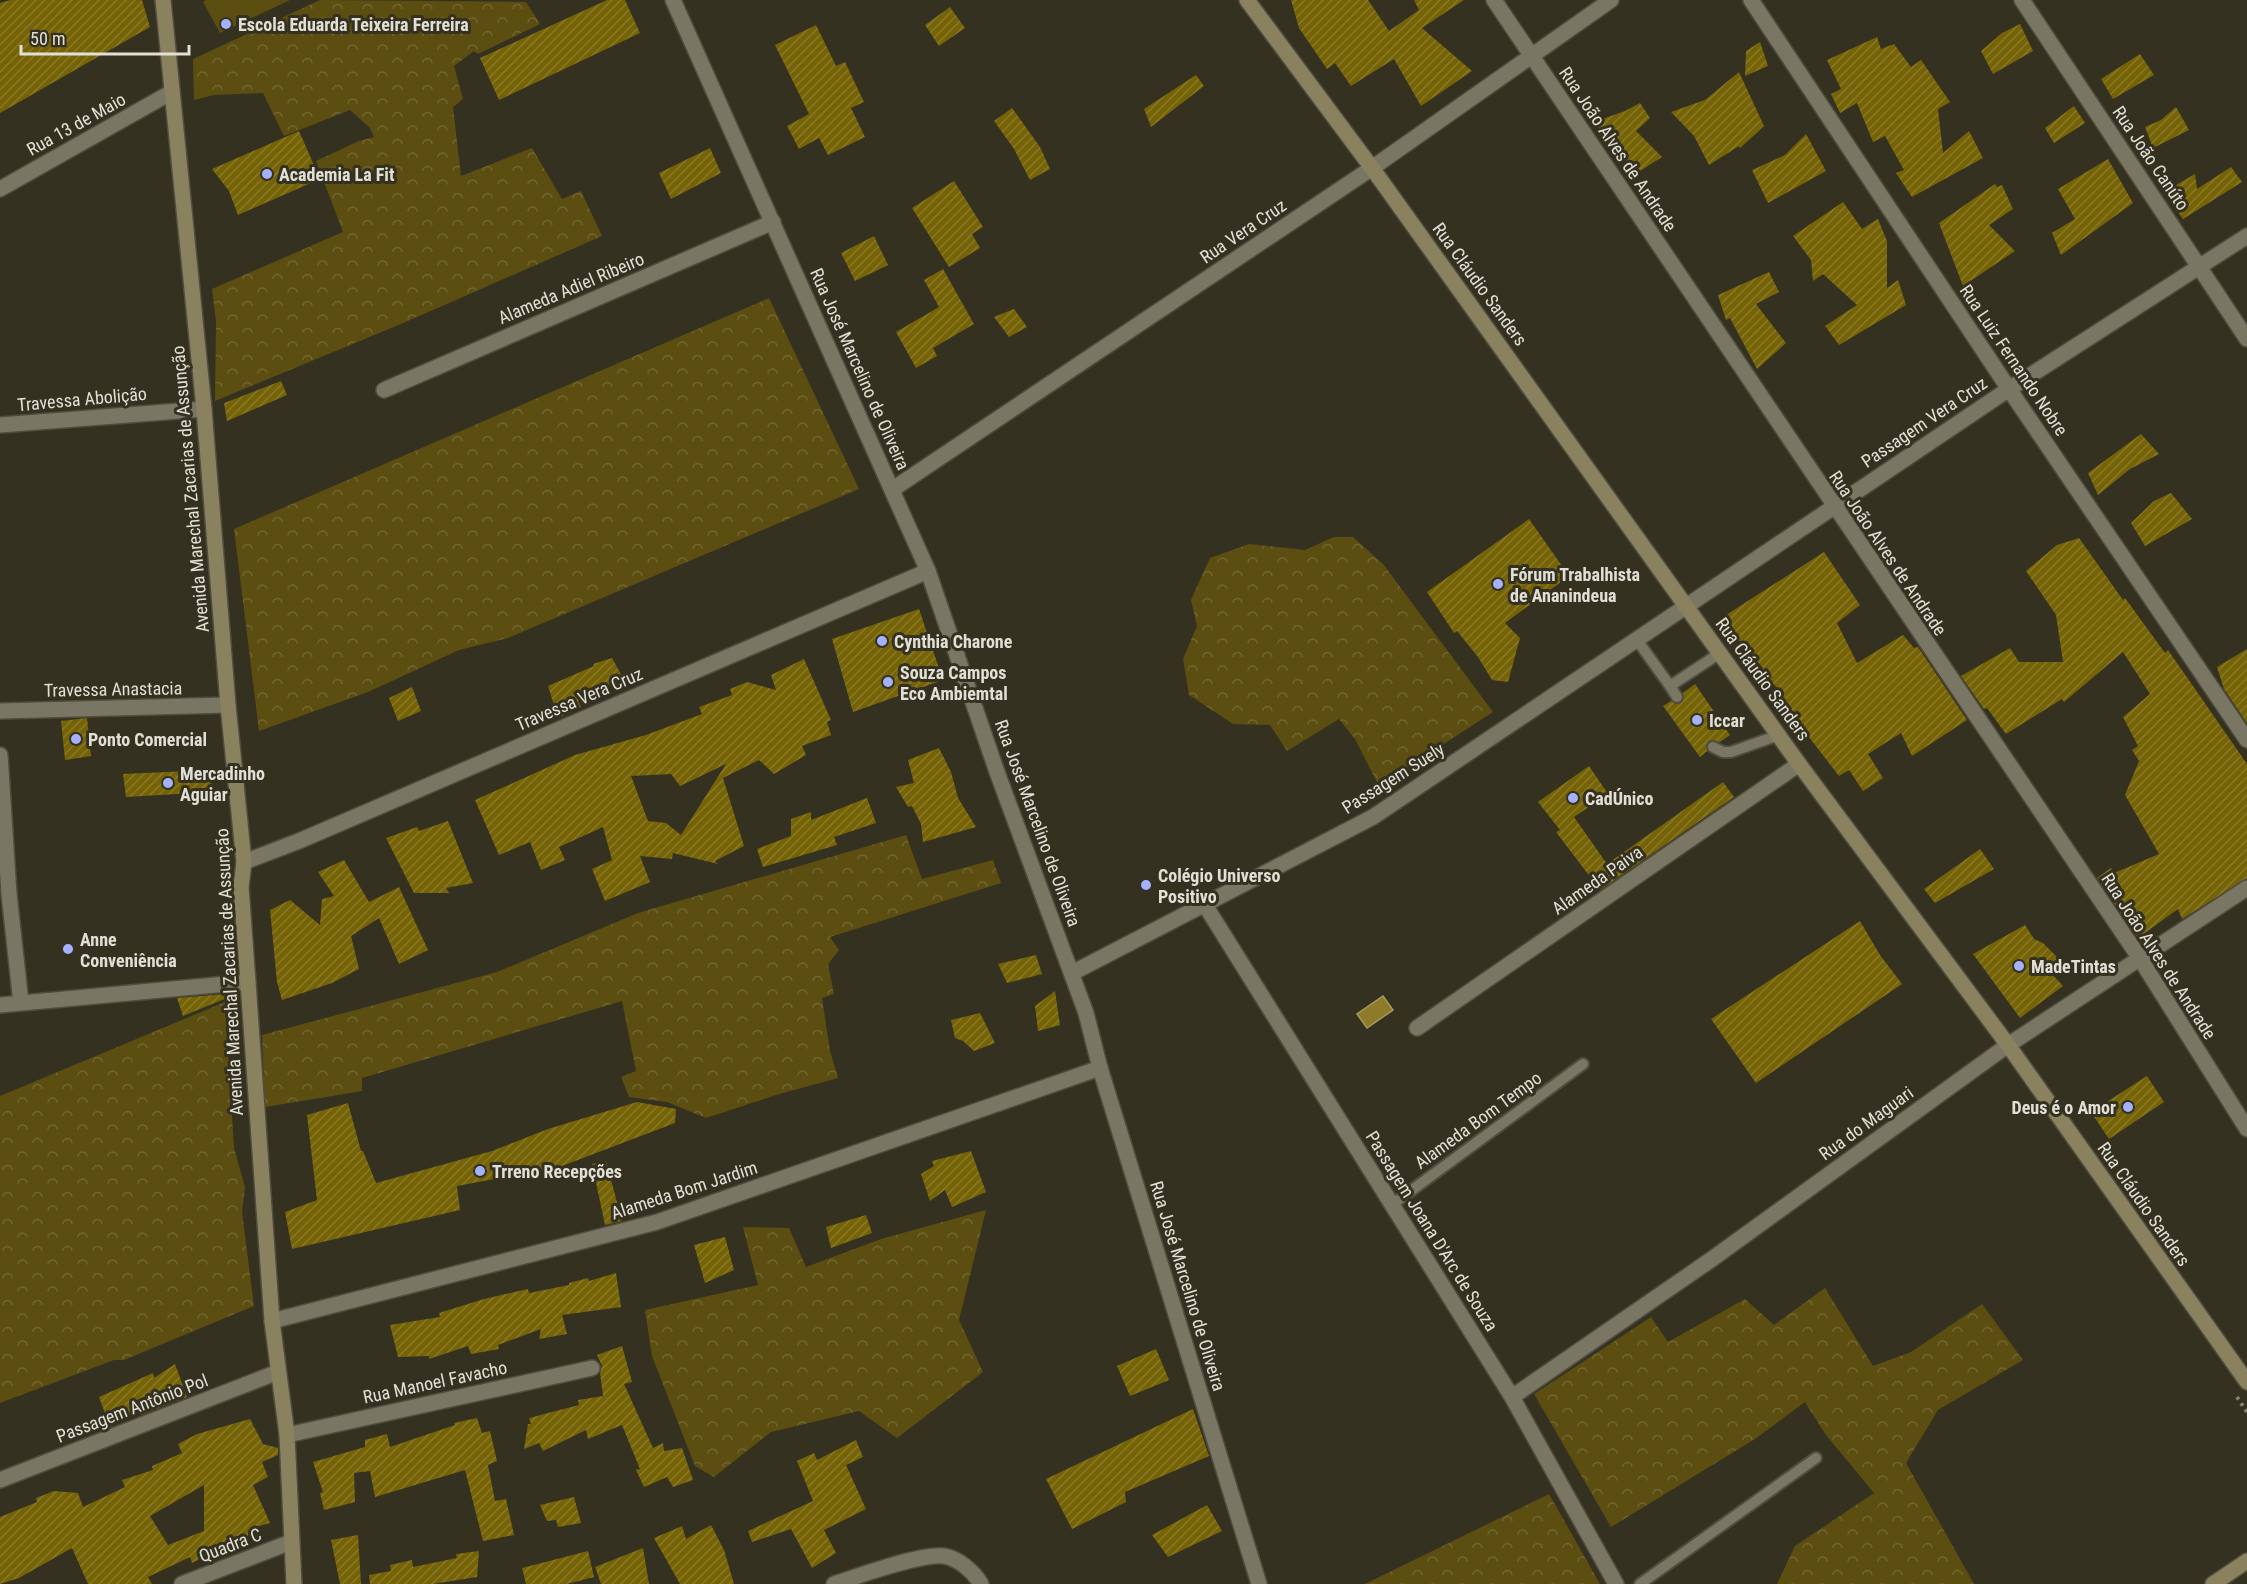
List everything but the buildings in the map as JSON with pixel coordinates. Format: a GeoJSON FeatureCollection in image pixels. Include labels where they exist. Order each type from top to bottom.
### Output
{"type":"FeatureCollection","features":[{"type":"Feature","properties":{"kind":"main road","name":"Avenida Marechal Zacarias de Assunção"},"geometry":{"type":"LineString","coordinates":[[163,0],[170,93],[204,409],[228,705],[244,862],[241,887],[272,1321],[287,1435],[294,1584]]}},
{"type":"Feature","properties":{"kind":"main road","name":"Rua Cláudio Sanders"},"geometry":{"type":"LineString","coordinates":[[1247,0],[1372,168],[1799,764],[2008,1045],[2247,1382]]}},
{"type":"Feature","properties":{"kind":"main road"},"geometry":{"type":"LineString","coordinates":[[2212,1584],[2247,1561]]}},
{"type":"Feature","properties":{"kind":"street","name":"Rua José Marcelino de Oliveira"},"geometry":{"type":"LineString","coordinates":[[673,0],[928,571],[997,772],[1086,1013],[1100,1068],[1259,1584]]}},
{"type":"Feature","properties":{"kind":"street","name":"Rua João Alves de Andrade"},"geometry":{"type":"LineString","coordinates":[[1494,0],[2139,957],[2247,1129]]}},
{"type":"Feature","properties":{"kind":"street","name":"Rua Vera Cruz"},"geometry":{"type":"LineString","coordinates":[[893,489],[1372,168],[1611,0]]}},
{"type":"Feature","properties":{"kind":"street","name":"Rua Luiz Fernando Nobre"},"geometry":{"type":"LineString","coordinates":[[1751,0],[2009,389],[2247,740]]}},
{"type":"Feature","properties":{"kind":"street","name":"Rua João Canúto"},"geometry":{"type":"LineString","coordinates":[[2022,0],[2247,339]]}},
{"type":"Feature","properties":{"kind":"street","name":"Rua 13 de Maio"},"geometry":{"type":"LineString","coordinates":[[0,189],[170,93]]}},
{"type":"Feature","properties":{"kind":"street","name":"Alameda Adiel Ribeiro"},"geometry":{"type":"LineString","coordinates":[[384,390],[773,222]]}},
{"type":"Feature","properties":{"kind":"street","name":"Passagem Vera Cruz"},"geometry":{"type":"LineString","coordinates":[[1688,606],[2009,389],[2247,236]]}},
{"type":"Feature","properties":{"kind":"street","name":"Travessa Abolição"},"geometry":{"type":"LineString","coordinates":[[0,425],[204,409]]}},
{"type":"Feature","properties":{"kind":"street","name":"Travessa Vera Cruz"},"geometry":{"type":"LineString","coordinates":[[244,862],[310,836],[928,571]]}},
{"type":"Feature","properties":{"kind":"street","name":"Passagem Suely"},"geometry":{"type":"LineString","coordinates":[[1072,973],[1373,817],[1688,606]]}},
{"type":"Feature","properties":{"kind":"street","name":"Travessa Anastacia"},"geometry":{"type":"LineString","coordinates":[[0,711],[228,705]]}},
{"type":"Feature","properties":{"kind":"street"},"geometry":{"type":"LineString","coordinates":[[0,755],[9,894],[21,1004]]}},
{"type":"Feature","properties":{"kind":"street","name":"Alameda Paiva"},"geometry":{"type":"LineString","coordinates":[[1417,1028],[1799,764]]}},
{"type":"Feature","properties":{"kind":"street","name":"Rua do Maguari"},"geometry":{"type":"LineString","coordinates":[[1512,1397],[1712,1259],[2008,1045],[2247,888]]}},
{"type":"Feature","properties":{"kind":"street","name":"Passagem Joana D'Arc de Souza"},"geometry":{"type":"LineString","coordinates":[[1205,905],[1512,1397],[1616,1584]]}},
{"type":"Feature","properties":{"kind":"street"},"geometry":{"type":"LineString","coordinates":[[0,1005],[248,982]]}},
{"type":"Feature","properties":{"kind":"street","name":"Alameda Bom Jardim"},"geometry":{"type":"LineString","coordinates":[[272,1321],[657,1222],[1100,1068]]}},
{"type":"Feature","properties":{"kind":"street","name":"Rua Manoel Favacho"},"geometry":{"type":"LineString","coordinates":[[287,1435],[592,1368]]}},
{"type":"Feature","properties":{"kind":"street","name":"Passagem Antônio Pol"},"geometry":{"type":"LineString","coordinates":[[0,1480],[278,1372]]}},
{"type":"Feature","properties":{"kind":"street","name":"Quadra C"},"geometry":{"type":"LineString","coordinates":[[182,1584],[291,1542]]}},
{"type":"Feature","properties":{"kind":"street"},"geometry":{"type":"LineString","coordinates":[[834,1584],[896,1564],[944,1556],[963,1564],[981,1584]]}},
{"type":"Feature","properties":{"kind":"lane"},"geometry":{"type":"LineString","coordinates":[[1637,640],[1677,697]]}},
{"type":"Feature","properties":{"kind":"lane"},"geometry":{"type":"LineString","coordinates":[[1670,686],[1720,652]]}},
{"type":"Feature","properties":{"kind":"lane"},"geometry":{"type":"LineString","coordinates":[[1713,747],[1722,752],[1731,752],[1779,735]]}},
{"type":"Feature","properties":{"kind":"lane","name":"Alameda Bom Tempo"},"geometry":{"type":"LineString","coordinates":[[1393,1204],[1583,1064]]}},
{"type":"Feature","properties":{"kind":"lane"},"geometry":{"type":"LineString","coordinates":[[1640,1584],[1816,1458]]}},
{"type":"Feature","properties":{"kind":"green space"},"geometry":{"type":"Polygon","coordinates":[[[206,0],[290,0],[220,33],[203,2],[206,0]]]}},
{"type":"Feature","properties":{"kind":"green space"},"geometry":{"type":"Polygon","coordinates":[[[320,0],[526,2],[540,24],[478,54],[474,51],[454,66],[463,99],[453,107],[461,176],[532,148],[562,199],[581,191],[602,236],[401,324],[215,401],[216,321],[212,289],[343,232],[316,161],[359,141],[374,137],[370,128],[350,110],[284,136],[263,93],[214,95],[194,100],[193,59],[320,0]]]}},
{"type":"Feature","properties":{"kind":"green space"},"geometry":{"type":"Polygon","coordinates":[[[769,298],[859,489],[508,638],[459,650],[368,692],[259,731],[234,529],[769,298]]]}},
{"type":"Feature","properties":{"kind":"green space"},"geometry":{"type":"Polygon","coordinates":[[[1334,537],[1353,537],[1383,564],[1493,712],[1379,786],[1355,739],[1339,719],[1287,751],[1270,725],[1233,724],[1189,695],[1183,659],[1197,626],[1191,600],[1210,558],[1249,544],[1305,550],[1334,537]]]}},
{"type":"Feature","properties":{"kind":"green space"},"geometry":{"type":"Polygon","coordinates":[[[906,835],[922,879],[993,860],[1001,883],[830,937],[839,950],[828,964],[834,994],[822,998],[830,1051],[838,1078],[706,1118],[667,1102],[629,1097],[621,1077],[636,1071],[622,1001],[362,1078],[362,1091],[265,1107],[262,1035],[497,972],[638,913],[906,835]]]}},
{"type":"Feature","properties":{"kind":"green space"},"geometry":{"type":"Polygon","coordinates":[[[225,1002],[234,1148],[245,1187],[242,1212],[254,1306],[124,1360],[114,1360],[0,1403],[0,1096],[225,1002]]]}},
{"type":"Feature","properties":{"kind":"green space"},"geometry":{"type":"Polygon","coordinates":[[[986,1210],[959,1320],[983,1372],[897,1438],[859,1411],[771,1432],[714,1477],[695,1466],[652,1356],[645,1310],[758,1285],[743,1227],[789,1228],[806,1267],[881,1239],[986,1210]]]}},
{"type":"Feature","properties":{"kind":"green space"},"geometry":{"type":"Polygon","coordinates":[[[1825,1288],[1873,1366],[1911,1352],[1982,1304],[2023,1360],[1938,1410],[1906,1463],[1974,1584],[1777,1584],[1795,1546],[1874,1493],[1826,1435],[1805,1402],[1755,1439],[1611,1527],[1534,1394],[1651,1317],[1668,1342],[1745,1299],[1774,1325],[1825,1288]]]}},
{"type":"Feature","properties":{"kind":"green space"},"geometry":{"type":"Polygon","coordinates":[[[1549,1494],[1600,1584],[1365,1584],[1549,1494]]]}},
{"type":"Feature","properties":{"kind":"shaded area"},"geometry":{"type":"Polygon","coordinates":[[[1383,996],[1393,1010],[1367,1028],[1357,1014],[1383,996]]]}},
{"type":"Feature","properties":{"kind":"place","name":"Escola Eduarda Teixeira Ferreira"},"geometry":{"type":"Point","coordinates":[226,24]}},
{"type":"Feature","properties":{"kind":"place","name":"Academia La Fit"},"geometry":{"type":"Point","coordinates":[267,174]}},
{"type":"Feature","properties":{"kind":"place","name":"Fórum Trabalhista de Ananindeua"},"geometry":{"type":"Point","coordinates":[1498,584]}},
{"type":"Feature","properties":{"kind":"place","name":"Cynthia Charone"},"geometry":{"type":"Point","coordinates":[882,641]}},
{"type":"Feature","properties":{"kind":"place","name":"Souza Campos Eco Ambiemtal"},"geometry":{"type":"Point","coordinates":[888,682]}},
{"type":"Feature","properties":{"kind":"place","name":"Iccar"},"geometry":{"type":"Point","coordinates":[1697,720]}},
{"type":"Feature","properties":{"kind":"place","name":"Ponto Comercial"},"geometry":{"type":"Point","coordinates":[76,739]}},
{"type":"Feature","properties":{"kind":"place","name":"Mercadinho Aguiar"},"geometry":{"type":"Point","coordinates":[168,783]}},
{"type":"Feature","properties":{"kind":"place","name":"CadÚnico"},"geometry":{"type":"Point","coordinates":[1573,798]}},
{"type":"Feature","properties":{"kind":"place","name":"Colégio Universo Positivo"},"geometry":{"type":"Point","coordinates":[1146,885]}},
{"type":"Feature","properties":{"kind":"place","name":"Anne Conveniência"},"geometry":{"type":"Point","coordinates":[68,949]}},
{"type":"Feature","properties":{"kind":"place","name":"MadeTintas"},"geometry":{"type":"Point","coordinates":[2019,966]}},
{"type":"Feature","properties":{"kind":"place","name":"Deus é o Amor"},"geometry":{"type":"Point","coordinates":[2128,1107]}},
{"type":"Feature","properties":{"kind":"place","name":"Trreno Recepções"},"geometry":{"type":"Point","coordinates":[480,1171]}}]}
